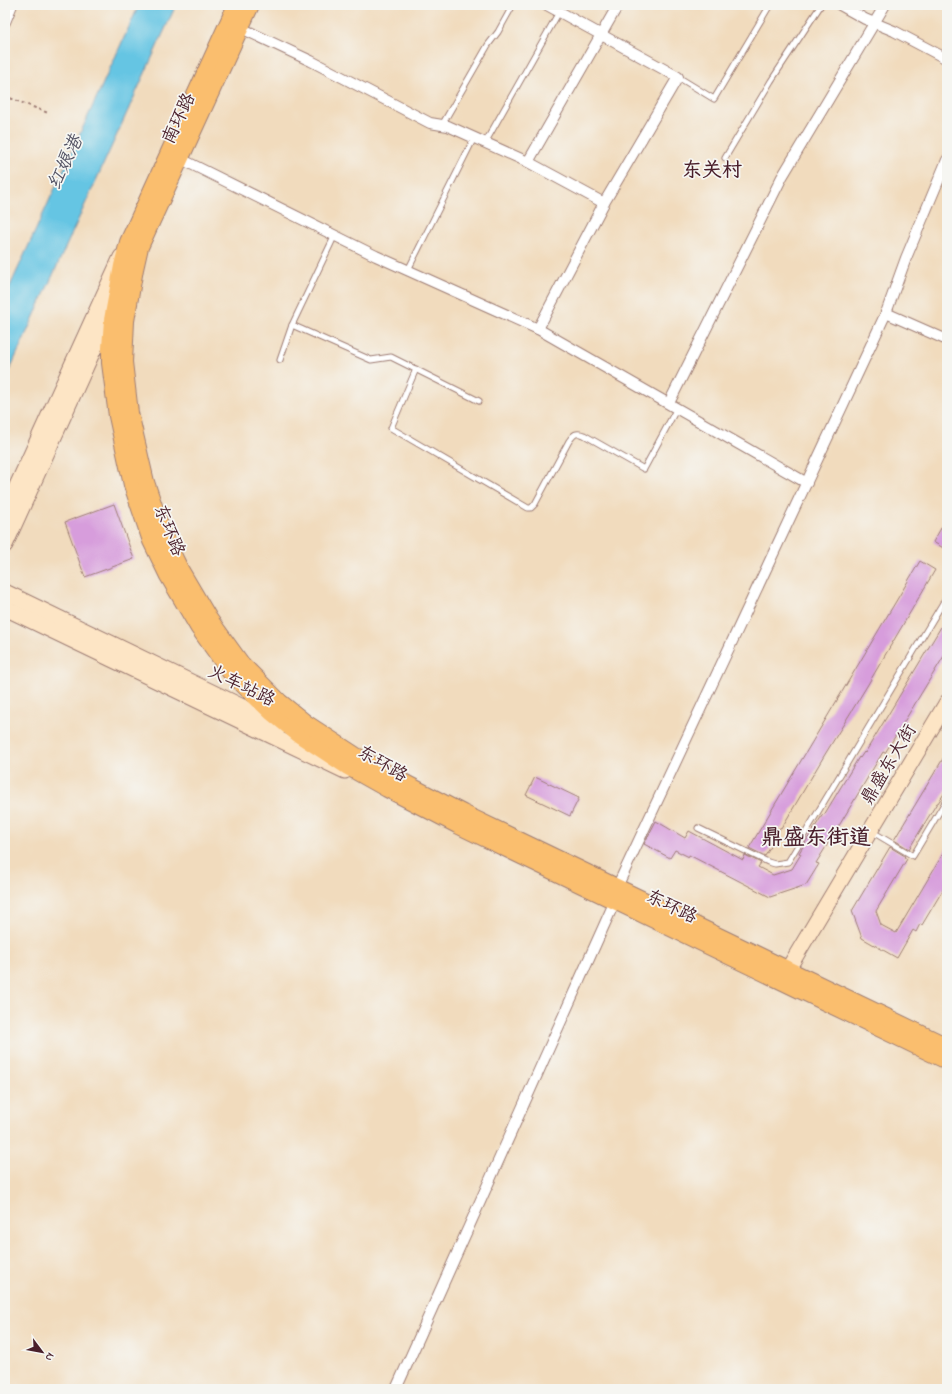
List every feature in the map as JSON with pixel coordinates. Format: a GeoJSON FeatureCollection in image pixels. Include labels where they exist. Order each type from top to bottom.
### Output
{"type":"FeatureCollection","features":[{"type":"Feature","properties":{"kind":"main road","name":"南环路"},"geometry":{"type":"LineString","coordinates":[[134,244],[236,5]]}},
{"type":"Feature","properties":{"kind":"main road","name":"南环路"},"geometry":{"type":"LineString","coordinates":[[134,244],[181,159],[251,5]]}},
{"type":"Feature","properties":{"kind":"main road","name":"东环路"},"geometry":{"type":"LineString","coordinates":[[134,244],[115,302],[110,348],[114,397],[124,452],[132,485],[151,541],[168,576],[198,628],[230,672],[271,712],[295,732],[348,767],[387,789],[460,819],[616,894],[947,1061]]}},
{"type":"Feature","properties":{"kind":"main road","name":"东环路"},"geometry":{"type":"LineString","coordinates":[[134,244],[130,294],[124,335],[124,362],[128,395],[136,442],[146,482],[164,536],[180,569],[210,620],[241,663],[280,702],[306,723],[355,755],[394,777],[460,819]]}},
{"type":"Feature","properties":{"kind":"main road"},"geometry":{"type":"LineString","coordinates":[[5,512],[134,244]]}},
{"type":"Feature","properties":{"kind":"main road"},"geometry":{"type":"LineString","coordinates":[[5,545],[115,302]]}},
{"type":"Feature","properties":{"kind":"main road","name":"火车站路"},"geometry":{"type":"LineString","coordinates":[[5,592],[295,732]]}},
{"type":"Feature","properties":{"kind":"main road","name":"火车站路"},"geometry":{"type":"LineString","coordinates":[[5,608],[460,819]]}},
{"type":"Feature","properties":{"kind":"main road","name":"鼎盛东大街"},"geometry":{"type":"LineString","coordinates":[[788,970],[947,702]]}},
{"type":"Feature","properties":{"kind":"main road","name":"东环路"},"geometry":{"type":"LineString","coordinates":[[616,894],[788,970],[947,1046]]}},
{"type":"Feature","properties":{"kind":"street"},"geometry":{"type":"LineString","coordinates":[[5,22],[12,5]]}},
{"type":"Feature","properties":{"kind":"street"},"geometry":{"type":"LineString","coordinates":[[538,329],[604,203],[678,77],[547,5]]}},
{"type":"Feature","properties":{"kind":"street"},"geometry":{"type":"LineString","coordinates":[[528,162],[618,5]]}},
{"type":"Feature","properties":{"kind":"street"},"geometry":{"type":"LineString","coordinates":[[840,5],[947,59]]}},
{"type":"Feature","properties":{"kind":"street"},"geometry":{"type":"LineString","coordinates":[[673,405],[782,177],[885,5]]}},
{"type":"Feature","properties":{"kind":"street"},"geometry":{"type":"LineString","coordinates":[[241,28],[311,61],[430,123],[448,126],[528,162],[604,203]]}},
{"type":"Feature","properties":{"kind":"street"},"geometry":{"type":"LineString","coordinates":[[181,159],[408,270],[538,329],[807,483]]}},
{"type":"Feature","properties":{"kind":"street"},"geometry":{"type":"LineString","coordinates":[[396,1389],[616,894],[886,313],[906,258],[947,160]]}},
{"type":"Feature","properties":{"kind":"street"},"geometry":{"type":"LineString","coordinates":[[886,313],[947,340]]}},
{"type":"Feature","properties":{"kind":"lane"},"geometry":{"type":"LineString","coordinates":[[442,125],[513,5]]}},
{"type":"Feature","properties":{"kind":"lane"},"geometry":{"type":"LineString","coordinates":[[678,77],[714,99],[770,5]]}},
{"type":"Feature","properties":{"kind":"lane"},"geometry":{"type":"LineString","coordinates":[[725,158],[771,81],[821,5]]}},
{"type":"Feature","properties":{"kind":"lane"},"geometry":{"type":"LineString","coordinates":[[485,143],[559,12]]}},
{"type":"Feature","properties":{"kind":"lane"},"geometry":{"type":"LineString","coordinates":[[408,270],[474,138]]}},
{"type":"Feature","properties":{"kind":"lane"},"geometry":{"type":"LineString","coordinates":[[280,360],[292,326],[335,235]]}},
{"type":"Feature","properties":{"kind":"lane"},"geometry":{"type":"LineString","coordinates":[[292,326],[371,360],[391,357],[479,401]]}},
{"type":"Feature","properties":{"kind":"lane"},"geometry":{"type":"LineString","coordinates":[[416,369],[391,428],[528,508],[531,508],[535,504],[574,434],[579,433],[584,435],[644,469],[673,405]]}},
{"type":"Feature","properties":{"kind":"lane"},"geometry":{"type":"LineString","coordinates":[[698,828],[768,862],[775,864],[788,862],[947,596]]}},
{"type":"Feature","properties":{"kind":"lane"},"geometry":{"type":"LineString","coordinates":[[871,830],[913,856],[947,799]]}},
{"type":"Feature","properties":{"kind":"path"},"geometry":{"type":"LineString","coordinates":[[5,96],[48,113]]}},
{"type":"Feature","properties":{"kind":"water"},"geometry":{"type":"Polygon","coordinates":[[[139,5],[176,5],[5,380],[5,297],[139,5]]]}},
{"type":"Feature","properties":{"kind":"building"},"geometry":{"type":"Polygon","coordinates":[[[114,504],[134,559],[85,577],[65,522],[114,504]]]}},
{"type":"Feature","properties":{"kind":"building"},"geometry":{"type":"Polygon","coordinates":[[[947,518],[947,550],[933,542],[947,518]]]}},
{"type":"Feature","properties":{"kind":"building"},"geometry":{"type":"Polygon","coordinates":[[[920,561],[935,570],[867,686],[781,829],[779,828],[770,844],[772,845],[765,856],[749,848],[920,561]]]}},
{"type":"Feature","properties":{"kind":"building"},"geometry":{"type":"Polygon","coordinates":[[[947,617],[947,651],[885,753],[883,752],[816,863],[819,864],[806,885],[770,897],[689,855],[689,857],[675,850],[670,858],[644,844],[656,821],[685,838],[689,831],[743,860],[745,855],[761,863],[758,867],[773,875],[792,869],[801,854],[799,853],[859,757],[860,758],[864,752],[865,753],[947,617]]]}},
{"type":"Feature","properties":{"kind":"building"},"geometry":{"type":"Polygon","coordinates":[[[947,752],[947,789],[909,849],[894,840],[947,752]]]}},
{"type":"Feature","properties":{"kind":"building"},"geometry":{"type":"Polygon","coordinates":[[[535,777],[579,798],[570,816],[526,795],[535,777]]]}},
{"type":"Feature","properties":{"kind":"building"},"geometry":{"type":"Polygon","coordinates":[[[890,847],[905,856],[904,857],[907,859],[876,911],[881,925],[896,933],[947,847],[947,883],[922,925],[920,924],[916,932],[913,930],[897,958],[862,938],[852,911],[890,847]]]}},
{"type":"Feature","properties":{"kind":"district","name":"东关村"},"geometry":{"type":"Point","coordinates":[712,169]}},
{"type":"Feature","properties":{"kind":"district","name":"鼎盛东街道"},"geometry":{"type":"Point","coordinates":[816,836]}},
{"type":"Feature","properties":{"kind":"water label","name":"红娘港"},"geometry":{"type":"Point","coordinates":[64,162]}}]}
